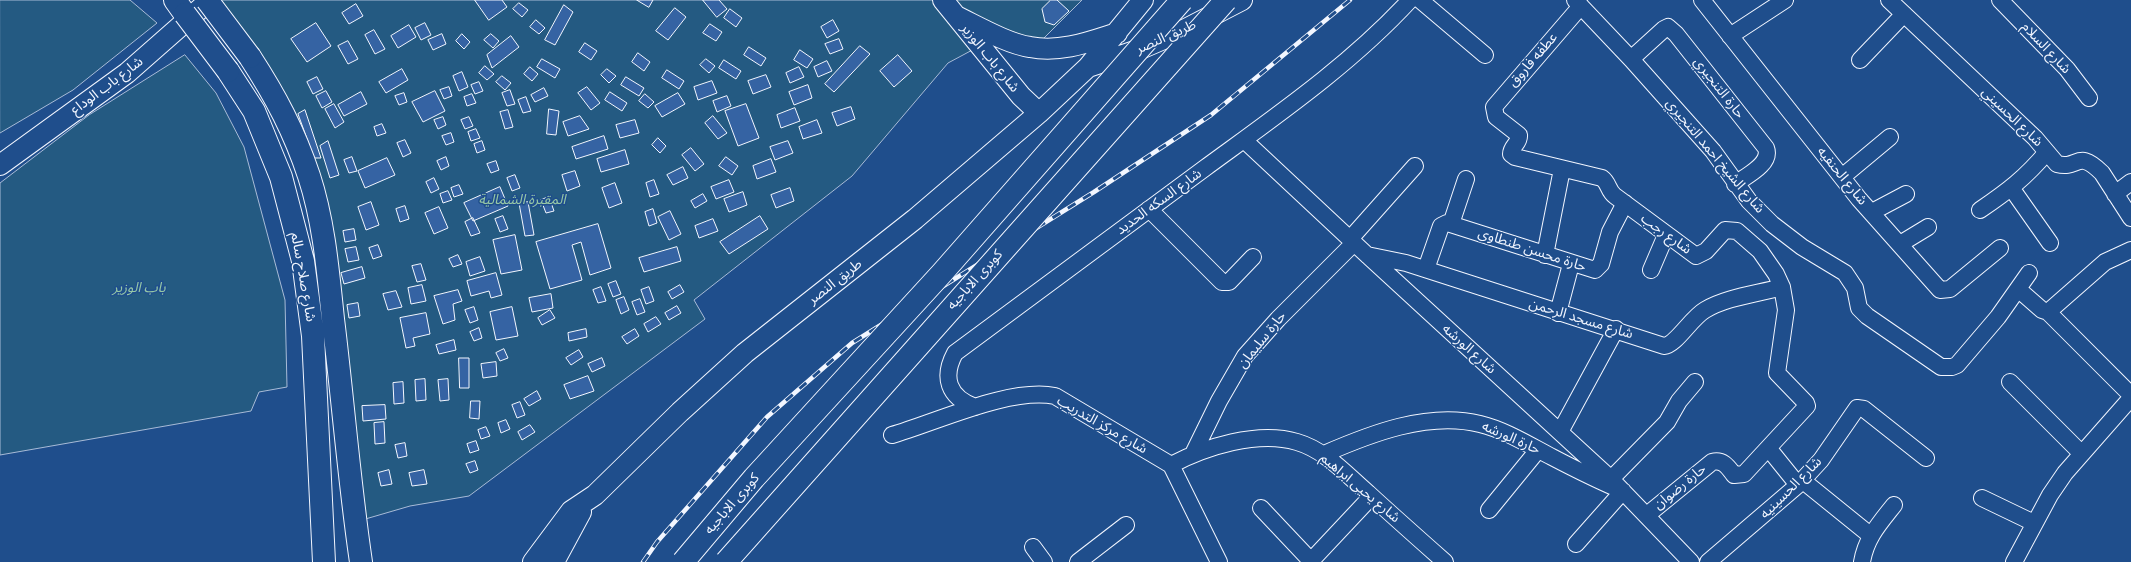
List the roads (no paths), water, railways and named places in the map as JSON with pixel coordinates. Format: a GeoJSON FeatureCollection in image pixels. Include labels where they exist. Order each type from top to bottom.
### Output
{"type":"FeatureCollection","features":[{"type":"Feature","properties":{"kind":"highway","name":"شارع صلاح سالم"},"geometry":{"type":"LineString","coordinates":[[208,0],[276,97],[289,124],[309,177],[320,220],[335,334],[351,492],[361,562]]}},
{"type":"Feature","properties":{"kind":"highway","name":"كوبرى الاباجيه"},"geometry":{"type":"LineString","coordinates":[[683,562],[754,478],[942,273],[1182,0]]}},
{"type":"Feature","properties":{"kind":"highway","name":"كوبرى الاباجيه"},"geometry":{"type":"LineString","coordinates":[[726,562],[1226,0]]}},
{"type":"Feature","properties":{"kind":"highway","name":"شارع صلاح سالم"},"geometry":{"type":"LineString","coordinates":[[177,4],[228,71],[254,111],[281,177],[303,261],[312,336],[324,562]]}},
{"type":"Feature","properties":{"kind":"street","name":"شارع باب الوداع"},"geometry":{"type":"LineString","coordinates":[[0,165],[127,73],[208,0]]}},
{"type":"Feature","properties":{"kind":"street","name":"شارع باب الوزير"},"geometry":{"type":"LineString","coordinates":[[944,0],[1021,96],[1039,113]]}},
{"type":"Feature","properties":{"kind":"street","name":"طريق النصر"},"geometry":{"type":"LineString","coordinates":[[533,562],[571,511],[586,501],[745,353],[915,219],[1039,113],[1088,67],[1143,0]]}},
{"type":"Feature","properties":{"kind":"street","name":"طريق النصر"},"geometry":{"type":"LineString","coordinates":[[1088,67],[1138,50],[1182,31],[1242,0]]}},
{"type":"Feature","properties":{"kind":"street","name":"شارع السكه الحديد"},"geometry":{"type":"LineString","coordinates":[[974,407],[964,403],[955,395],[950,385],[948,374],[949,363],[955,353],[1244,140],[1353,56],[1386,26],[1410,0]]}},
{"type":"Feature","properties":{"kind":"street"},"geometry":{"type":"LineString","coordinates":[[1420,0],[1485,55]]}},
{"type":"Feature","properties":{"kind":"street","name":"شارع الحنفيه"},"geometry":{"type":"LineString","coordinates":[[1702,0],[1842,177],[1935,286],[1940,290],[1945,291],[2000,248]]}},
{"type":"Feature","properties":{"kind":"street"},"geometry":{"type":"LineString","coordinates":[[1730,36],[1785,0]]}},
{"type":"Feature","properties":{"kind":"street","name":"شارع الحسيني"},"geometry":{"type":"LineString","coordinates":[[1889,0],[2035,138],[2057,164],[2062,165],[2078,160],[2090,162],[2102,173],[2131,218]]}},
{"type":"Feature","properties":{"kind":"street","name":"شارع السلام"},"geometry":{"type":"LineString","coordinates":[[2000,0],[2067,69],[2089,98]]}},
{"type":"Feature","properties":{"kind":"street","name":"شارع الشيخ احمد التنجيري"},"geometry":{"type":"LineString","coordinates":[[1578,3],[1632,59],[1713,151],[1735,184],[1749,201],[1772,224],[1802,247],[1846,273],[1855,288],[1859,308],[1867,316],[1941,367],[1947,368],[1956,365],[1998,316],[2029,272]]}},
{"type":"Feature","properties":{"kind":"street","name":"عطفه فاروق"},"geometry":{"type":"LineString","coordinates":[[1496,117],[1494,107],[1496,102],[1578,3]]}},
{"type":"Feature","properties":{"kind":"street"},"geometry":{"type":"LineString","coordinates":[[1860,60],[1904,14]]}},
{"type":"Feature","properties":{"kind":"street"},"geometry":{"type":"LineString","coordinates":[[956,16],[1029,47],[1056,48],[1076,45],[1117,33]]}},
{"type":"Feature","properties":{"kind":"street","name":"حارة التنجيري"},"geometry":{"type":"LineString","coordinates":[[1632,59],[1664,29],[1668,27],[1676,34],[1766,148],[1768,157],[1765,162],[1735,184]]}},
{"type":"Feature","properties":{"kind":"street","name":"شارع رجب"},"geometry":{"type":"LineString","coordinates":[[1496,117],[1519,135],[1519,140],[1511,151],[1513,156],[1606,180],[1611,193],[1696,256],[1706,251],[1725,230],[1733,229],[1765,256],[1782,287],[1786,310],[1777,373],[1806,403],[1807,406],[1769,449]]}},
{"type":"Feature","properties":{"kind":"street"},"geometry":{"type":"LineString","coordinates":[[1842,177],[1890,137]]}},
{"type":"Feature","properties":{"kind":"street","name":"شارع الورشه"},"geometry":{"type":"LineString","coordinates":[[1244,140],[1611,479],[1691,562]]}},
{"type":"Feature","properties":{"kind":"street"},"geometry":{"type":"LineString","coordinates":[[1980,210],[2012,189],[2031,171],[2047,152]]}},
{"type":"Feature","properties":{"kind":"street","name":"حارة سليمان"},"geometry":{"type":"LineString","coordinates":[[1193,454],[1219,401],[1245,356],[1352,241],[1415,166]]}},
{"type":"Feature","properties":{"kind":"street"},"geometry":{"type":"LineString","coordinates":[[1545,255],[1562,168]]}},
{"type":"Feature","properties":{"kind":"street"},"geometry":{"type":"LineString","coordinates":[[1426,269],[1441,226],[1447,223],[1451,224],[1466,179]]}},
{"type":"Feature","properties":{"kind":"street"},"geometry":{"type":"LineString","coordinates":[[2115,194],[2131,182]]}},
{"type":"Feature","properties":{"kind":"street"},"geometry":{"type":"LineString","coordinates":[[2012,189],[2050,243]]}},
{"type":"Feature","properties":{"kind":"street"},"geometry":{"type":"LineString","coordinates":[[1872,212],[1906,194]]}},
{"type":"Feature","properties":{"kind":"street","name":"حارة محسن طنطاوى"},"geometry":{"type":"LineString","coordinates":[[1451,224],[1571,264],[1590,270],[1596,270],[1599,268],[1610,232],[1625,204]]}},
{"type":"Feature","properties":{"kind":"street"},"geometry":{"type":"LineString","coordinates":[[1150,209],[1222,282],[1229,282],[1253,257]]}},
{"type":"Feature","properties":{"kind":"street"},"geometry":{"type":"LineString","coordinates":[[1900,244],[1928,227]]}},
{"type":"Feature","properties":{"kind":"street"},"geometry":{"type":"LineString","coordinates":[[1651,270],[1666,235]]}},
{"type":"Feature","properties":{"kind":"street"},"geometry":{"type":"LineString","coordinates":[[2048,312],[2105,262],[2131,250]]}},
{"type":"Feature","properties":{"kind":"street","name":"شارع مسجد الرحمن"},"geometry":{"type":"LineString","coordinates":[[1367,255],[1406,263],[1426,269],[1558,313],[1616,329],[1664,346],[1670,345],[1674,342],[1694,318],[1705,310],[1717,304],[1782,287]]}},
{"type":"Feature","properties":{"kind":"street"},"geometry":{"type":"LineString","coordinates":[[1558,313],[1571,264]]}},
{"type":"Feature","properties":{"kind":"street"},"geometry":{"type":"LineString","coordinates":[[2018,289],[2042,310],[2048,312],[2131,395]]}},
{"type":"Feature","properties":{"kind":"street"},"geometry":{"type":"LineString","coordinates":[[1560,432],[1616,329]]}},
{"type":"Feature","properties":{"kind":"street"},"geometry":{"type":"LineString","coordinates":[[1611,479],[1667,422],[1679,401],[1695,382]]}},
{"type":"Feature","properties":{"kind":"street"},"geometry":{"type":"LineString","coordinates":[[2010,382],[2081,454]]}},
{"type":"Feature","properties":{"kind":"street","name":"شارع مركز التدريب"},"geometry":{"type":"LineString","coordinates":[[892,435],[974,407],[1030,394],[1055,396],[1171,465]]}},
{"type":"Feature","properties":{"kind":"street"},"geometry":{"type":"LineString","coordinates":[[2014,562],[2053,490],[2081,454],[2131,398]]}},
{"type":"Feature","properties":{"kind":"street","name":"شارع الحسينيه"},"geometry":{"type":"LineString","coordinates":[[1708,562],[1800,482],[1821,460],[1838,437],[1853,411],[1857,408],[1864,409],[1926,458]]}},
{"type":"Feature","properties":{"kind":"street","name":"حارة الورشه"},"geometry":{"type":"LineString","coordinates":[[1324,454],[1388,430],[1432,421],[1454,421],[1479,424],[1502,431],[1585,475],[1623,491]]}},
{"type":"Feature","properties":{"kind":"street","name":"شارع يحيى ابراهيم"},"geometry":{"type":"LineString","coordinates":[[1171,465],[1193,454],[1240,441],[1267,439],[1297,442],[1324,454],[1445,562]]}},
{"type":"Feature","properties":{"kind":"street"},"geometry":{"type":"LineString","coordinates":[[1769,449],[1800,482],[1870,535]]}},
{"type":"Feature","properties":{"kind":"street","name":"حارة رضوان"},"geometry":{"type":"LineString","coordinates":[[1647,515],[1712,462],[1720,461],[1734,475],[1741,475],[1769,449]]}},
{"type":"Feature","properties":{"kind":"street"},"geometry":{"type":"LineString","coordinates":[[1489,510],[1538,450]]}},
{"type":"Feature","properties":{"kind":"street"},"geometry":{"type":"LineString","coordinates":[[1171,465],[1219,562]]}},
{"type":"Feature","properties":{"kind":"street"},"geometry":{"type":"LineString","coordinates":[[1576,544],[1623,491]]}},
{"type":"Feature","properties":{"kind":"street"},"geometry":{"type":"LineString","coordinates":[[1261,508],[1311,562],[1371,497]]}},
{"type":"Feature","properties":{"kind":"street"},"geometry":{"type":"LineString","coordinates":[[1982,498],[2034,523]]}},
{"type":"Feature","properties":{"kind":"street","name":"طريق النصر"},"geometry":{"type":"LineString","coordinates":[[554,562],[586,501]]}},
{"type":"Feature","properties":{"kind":"street"},"geometry":{"type":"LineString","coordinates":[[1862,562],[1864,547],[1870,535],[1894,505]]}},
{"type":"Feature","properties":{"kind":"street"},"geometry":{"type":"LineString","coordinates":[[1078,562],[1126,525]]}},
{"type":"Feature","properties":{"kind":"street"},"geometry":{"type":"LineString","coordinates":[[1033,547],[1044,562]]}},
{"type":"Feature","properties":{"kind":"railway"},"geometry":{"type":"LineString","coordinates":[[643,562],[657,542],[767,417],[852,343],[1094,192],[1211,115],[1350,0]]}},
{"type":"Feature","properties":{"kind":"park label","name":"المقبرة الشمالية"},"geometry":{"type":"Point","coordinates":[522,200]}},
{"type":"Feature","properties":{"kind":"park label","name":"باب الوزير"},"geometry":{"type":"Point","coordinates":[139,288]}}]}
